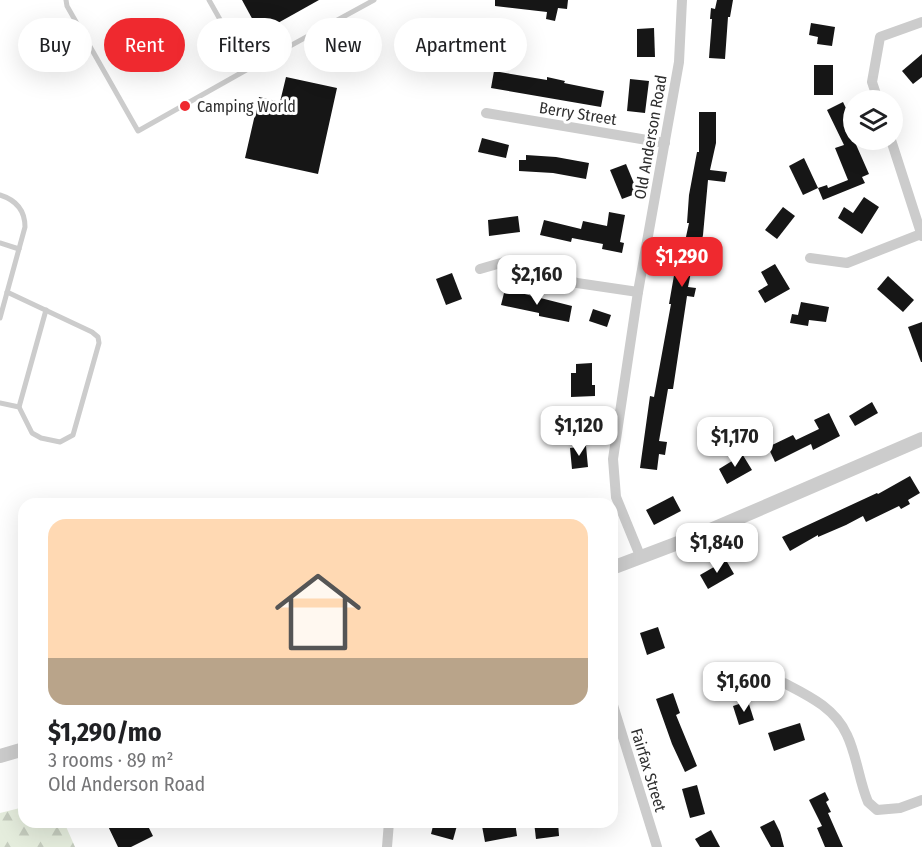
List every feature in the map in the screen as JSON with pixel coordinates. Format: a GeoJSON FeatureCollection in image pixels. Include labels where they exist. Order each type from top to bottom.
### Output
{"type":"FeatureCollection","features":[{"type":"Feature","properties":{"kind":"street","name":"Old Anderson Road"},"geometry":{"type":"LineString","coordinates":[[616,498],[613,478],[614,459],[638,292],[679,62],[682,0]]}},
{"type":"Feature","properties":{"kind":"street"},"geometry":{"type":"LineString","coordinates":[[875,90],[872,82],[880,36],[922,22]]}},
{"type":"Feature","properties":{"kind":"street","name":"Berry Street"},"geometry":{"type":"LineString","coordinates":[[486,113],[665,142]]}},
{"type":"Feature","properties":{"kind":"street"},"geometry":{"type":"LineString","coordinates":[[810,258],[847,263],[922,235],[894,150]]}},
{"type":"Feature","properties":{"kind":"street"},"geometry":{"type":"LineString","coordinates":[[480,269],[511,260],[577,284],[638,292]]}},
{"type":"Feature","properties":{"kind":"street"},"geometry":{"type":"LineString","coordinates":[[618,566],[757,511],[922,439]]}},
{"type":"Feature","properties":{"kind":"street","name":"Old Anderson Road"},"geometry":{"type":"LineString","coordinates":[[618,502],[641,558]]}},
{"type":"Feature","properties":{"kind":"street"},"geometry":{"type":"LineString","coordinates":[[784,683],[818,701],[834,715],[847,735],[868,802],[877,810],[900,808],[922,800]]}},
{"type":"Feature","properties":{"kind":"street","name":"Fairfax Street"},"geometry":{"type":"LineString","coordinates":[[618,721],[657,847]]}},
{"type":"Feature","properties":{"kind":"street"},"geometry":{"type":"LineString","coordinates":[[0,756],[18,751]]}},
{"type":"Feature","properties":{"kind":"street"},"geometry":{"type":"LineString","coordinates":[[387,847],[389,828]]}},
{"type":"Feature","properties":{"kind":"lane"},"geometry":{"type":"LineString","coordinates":[[66,0],[67,6],[138,131],[243,72]]}},
{"type":"Feature","properties":{"kind":"lane"},"geometry":{"type":"LineString","coordinates":[[210,0],[220,18]]}},
{"type":"Feature","properties":{"kind":"lane"},"geometry":{"type":"LineString","coordinates":[[292,45],[374,0]]}},
{"type":"Feature","properties":{"kind":"lane"},"geometry":{"type":"LineString","coordinates":[[0,195],[16,204],[25,215],[25,227],[0,318]]}},
{"type":"Feature","properties":{"kind":"lane"},"geometry":{"type":"LineString","coordinates":[[0,243],[19,249]]}},
{"type":"Feature","properties":{"kind":"lane"},"geometry":{"type":"LineString","coordinates":[[7,292],[46,310],[92,332],[98,337],[99,343],[73,435],[60,442],[41,438],[32,433],[19,408],[46,310]]}},
{"type":"Feature","properties":{"kind":"lane"},"geometry":{"type":"LineString","coordinates":[[0,403],[19,408]]}},
{"type":"Feature","properties":{"kind":"green space"},"geometry":{"type":"Polygon","coordinates":[[[18,808],[18,828],[67,828],[75,847],[0,847],[0,813],[18,808]]]}},
{"type":"Feature","properties":{"kind":"building"},"geometry":{"type":"Polygon","coordinates":[[[242,0],[319,0],[287,18],[252,18],[242,0]]]}},
{"type":"Feature","properties":{"kind":"building"},"geometry":{"type":"Polygon","coordinates":[[[495,0],[568,0],[567,9],[558,8],[555,21],[546,19],[547,12],[495,6],[495,0]]]}},
{"type":"Feature","properties":{"kind":"building"},"geometry":{"type":"Polygon","coordinates":[[[717,0],[733,0],[730,17],[728,17],[725,59],[709,58],[711,8],[715,9],[717,0]]]}},
{"type":"Feature","properties":{"kind":"building"},"geometry":{"type":"Polygon","coordinates":[[[811,23],[835,27],[832,46],[817,44],[818,37],[809,35],[811,23]]]}},
{"type":"Feature","properties":{"kind":"building"},"geometry":{"type":"Polygon","coordinates":[[[654,28],[655,57],[637,57],[637,29],[654,28]]]}},
{"type":"Feature","properties":{"kind":"building"},"geometry":{"type":"Polygon","coordinates":[[[922,54],[922,77],[913,84],[902,71],[922,54]]]}},
{"type":"Feature","properties":{"kind":"building"},"geometry":{"type":"Polygon","coordinates":[[[814,65],[833,65],[833,95],[814,95],[814,65]]]}},
{"type":"Feature","properties":{"kind":"building"},"geometry":{"type":"Polygon","coordinates":[[[494,72],[500,72],[547,80],[547,77],[604,91],[601,107],[491,88],[494,72]]]}},
{"type":"Feature","properties":{"kind":"building"},"geometry":{"type":"Polygon","coordinates":[[[286,77],[337,88],[318,174],[245,158],[259,97],[280,102],[286,77]]]}},
{"type":"Feature","properties":{"kind":"building"},"geometry":{"type":"Polygon","coordinates":[[[630,79],[649,81],[645,113],[627,111],[630,79]]]}},
{"type":"Feature","properties":{"kind":"building"},"geometry":{"type":"Polygon","coordinates":[[[843,102],[843,143],[827,110],[843,102]]]}},
{"type":"Feature","properties":{"kind":"building"},"geometry":{"type":"Polygon","coordinates":[[[699,112],[716,112],[716,143],[710,170],[727,172],[725,182],[708,180],[703,235],[696,268],[692,267],[688,287],[696,288],[694,297],[687,296],[673,389],[668,389],[659,441],[667,442],[665,455],[659,454],[657,470],[640,468],[650,396],[654,397],[678,254],[682,255],[689,223],[687,223],[689,195],[697,152],[699,152],[699,112]]]}},
{"type":"Feature","properties":{"kind":"building"},"geometry":{"type":"Polygon","coordinates":[[[482,138],[509,145],[506,158],[478,152],[482,138]]]}},
{"type":"Feature","properties":{"kind":"building"},"geometry":{"type":"Polygon","coordinates":[[[843,145],[843,150],[858,150],[869,174],[862,177],[865,183],[823,200],[818,188],[827,185],[828,188],[848,180],[835,148],[843,145]]]}},
{"type":"Feature","properties":{"kind":"building"},"geometry":{"type":"Polygon","coordinates":[[[526,155],[589,163],[586,179],[553,173],[519,171],[519,160],[526,160],[526,155]]]}},
{"type":"Feature","properties":{"kind":"building"},"geometry":{"type":"Polygon","coordinates":[[[804,158],[818,188],[803,195],[789,166],[804,158]]]}},
{"type":"Feature","properties":{"kind":"building"},"geometry":{"type":"Polygon","coordinates":[[[626,164],[638,193],[622,199],[610,170],[626,164]]]}},
{"type":"Feature","properties":{"kind":"building"},"geometry":{"type":"Polygon","coordinates":[[[864,197],[879,207],[862,234],[838,218],[844,207],[853,213],[864,197]]]}},
{"type":"Feature","properties":{"kind":"building"},"geometry":{"type":"Polygon","coordinates":[[[783,207],[795,216],[777,239],[765,230],[783,207]]]}},
{"type":"Feature","properties":{"kind":"building"},"geometry":{"type":"Polygon","coordinates":[[[609,212],[625,215],[620,242],[624,243],[622,253],[602,249],[603,244],[572,238],[571,242],[540,235],[544,220],[581,229],[583,221],[607,226],[609,212]]]}},
{"type":"Feature","properties":{"kind":"building"},"geometry":{"type":"Polygon","coordinates":[[[518,216],[520,232],[489,236],[488,220],[518,216]]]}},
{"type":"Feature","properties":{"kind":"building"},"geometry":{"type":"Polygon","coordinates":[[[775,264],[790,289],[765,303],[758,291],[768,285],[761,272],[775,264]]]}},
{"type":"Feature","properties":{"kind":"building"},"geometry":{"type":"Polygon","coordinates":[[[452,273],[462,299],[446,305],[436,279],[452,273]]]}},
{"type":"Feature","properties":{"kind":"building"},"geometry":{"type":"Polygon","coordinates":[[[888,276],[914,300],[903,312],[877,289],[888,276]]]}},
{"type":"Feature","properties":{"kind":"building"},"geometry":{"type":"Polygon","coordinates":[[[505,289],[572,306],[569,322],[501,305],[505,289]]]}},
{"type":"Feature","properties":{"kind":"building"},"geometry":{"type":"Polygon","coordinates":[[[801,302],[829,307],[826,322],[809,320],[808,326],[790,323],[792,314],[798,315],[801,302]]]}},
{"type":"Feature","properties":{"kind":"building"},"geometry":{"type":"Polygon","coordinates":[[[593,309],[611,315],[607,327],[589,321],[593,309]]]}},
{"type":"Feature","properties":{"kind":"building"},"geometry":{"type":"Polygon","coordinates":[[[922,322],[922,362],[921,362],[908,327],[922,322]]]}},
{"type":"Feature","properties":{"kind":"building"},"geometry":{"type":"Polygon","coordinates":[[[592,363],[592,385],[595,385],[595,396],[571,397],[571,373],[576,373],[576,364],[592,363]]]}},
{"type":"Feature","properties":{"kind":"building"},"geometry":{"type":"Polygon","coordinates":[[[872,402],[878,413],[855,426],[849,416],[872,402]]]}},
{"type":"Feature","properties":{"kind":"building"},"geometry":{"type":"Polygon","coordinates":[[[829,413],[840,436],[813,450],[811,444],[775,462],[768,447],[793,435],[796,440],[819,429],[814,420],[829,413]]]}},
{"type":"Feature","properties":{"kind":"building"},"geometry":{"type":"Polygon","coordinates":[[[586,446],[588,467],[572,469],[570,448],[586,446]]]}},
{"type":"Feature","properties":{"kind":"building"},"geometry":{"type":"Polygon","coordinates":[[[741,452],[752,470],[727,484],[719,469],[741,452]]]}},
{"type":"Feature","properties":{"kind":"building"},"geometry":{"type":"Polygon","coordinates":[[[910,476],[920,493],[908,500],[910,504],[901,509],[899,506],[866,522],[863,516],[818,537],[818,535],[790,551],[782,537],[878,494],[910,476]]]}},
{"type":"Feature","properties":{"kind":"building"},"geometry":{"type":"Polygon","coordinates":[[[673,496],[681,511],[654,525],[646,510],[673,496]]]}},
{"type":"Feature","properties":{"kind":"building"},"geometry":{"type":"Polygon","coordinates":[[[726,560],[734,574],[708,589],[700,575],[726,560]]]}},
{"type":"Feature","properties":{"kind":"building"},"geometry":{"type":"Polygon","coordinates":[[[658,627],[665,648],[647,655],[640,633],[658,627]]]}},
{"type":"Feature","properties":{"kind":"building"},"geometry":{"type":"Polygon","coordinates":[[[673,693],[680,713],[676,715],[697,766],[685,772],[656,699],[673,693]]]}},
{"type":"Feature","properties":{"kind":"building"},"geometry":{"type":"Polygon","coordinates":[[[748,701],[754,720],[739,725],[733,706],[748,701]]]}},
{"type":"Feature","properties":{"kind":"building"},"geometry":{"type":"Polygon","coordinates":[[[800,723],[805,740],[774,751],[768,733],[800,723]]]}},
{"type":"Feature","properties":{"kind":"building"},"geometry":{"type":"Polygon","coordinates":[[[697,785],[705,814],[690,818],[682,789],[697,785]]]}},
{"type":"Feature","properties":{"kind":"building"},"geometry":{"type":"Polygon","coordinates":[[[825,792],[829,800],[826,802],[831,812],[828,813],[843,847],[825,847],[817,828],[822,826],[809,800],[825,792]]]}},
{"type":"Feature","properties":{"kind":"building"},"geometry":{"type":"Polygon","coordinates":[[[774,820],[784,847],[771,847],[760,827],[774,820]]]}},
{"type":"Feature","properties":{"kind":"building"},"geometry":{"type":"Polygon","coordinates":[[[109,828],[149,828],[153,836],[131,847],[118,847],[109,828]]]}},
{"type":"Feature","properties":{"kind":"building"},"geometry":{"type":"Polygon","coordinates":[[[432,828],[456,828],[453,840],[431,834],[432,828]]]}},
{"type":"Feature","properties":{"kind":"building"},"geometry":{"type":"Polygon","coordinates":[[[482,828],[516,828],[517,836],[485,842],[482,828]]]}},
{"type":"Feature","properties":{"kind":"building"},"geometry":{"type":"Polygon","coordinates":[[[535,828],[558,828],[559,836],[536,839],[535,828]]]}},
{"type":"Feature","properties":{"kind":"building"},"geometry":{"type":"Polygon","coordinates":[[[711,830],[720,847],[700,847],[695,839],[711,830]]]}},
{"type":"Feature","properties":{"kind":"place","name":"Camping World"},"geometry":{"type":"Point","coordinates":[185,106]}}]}
